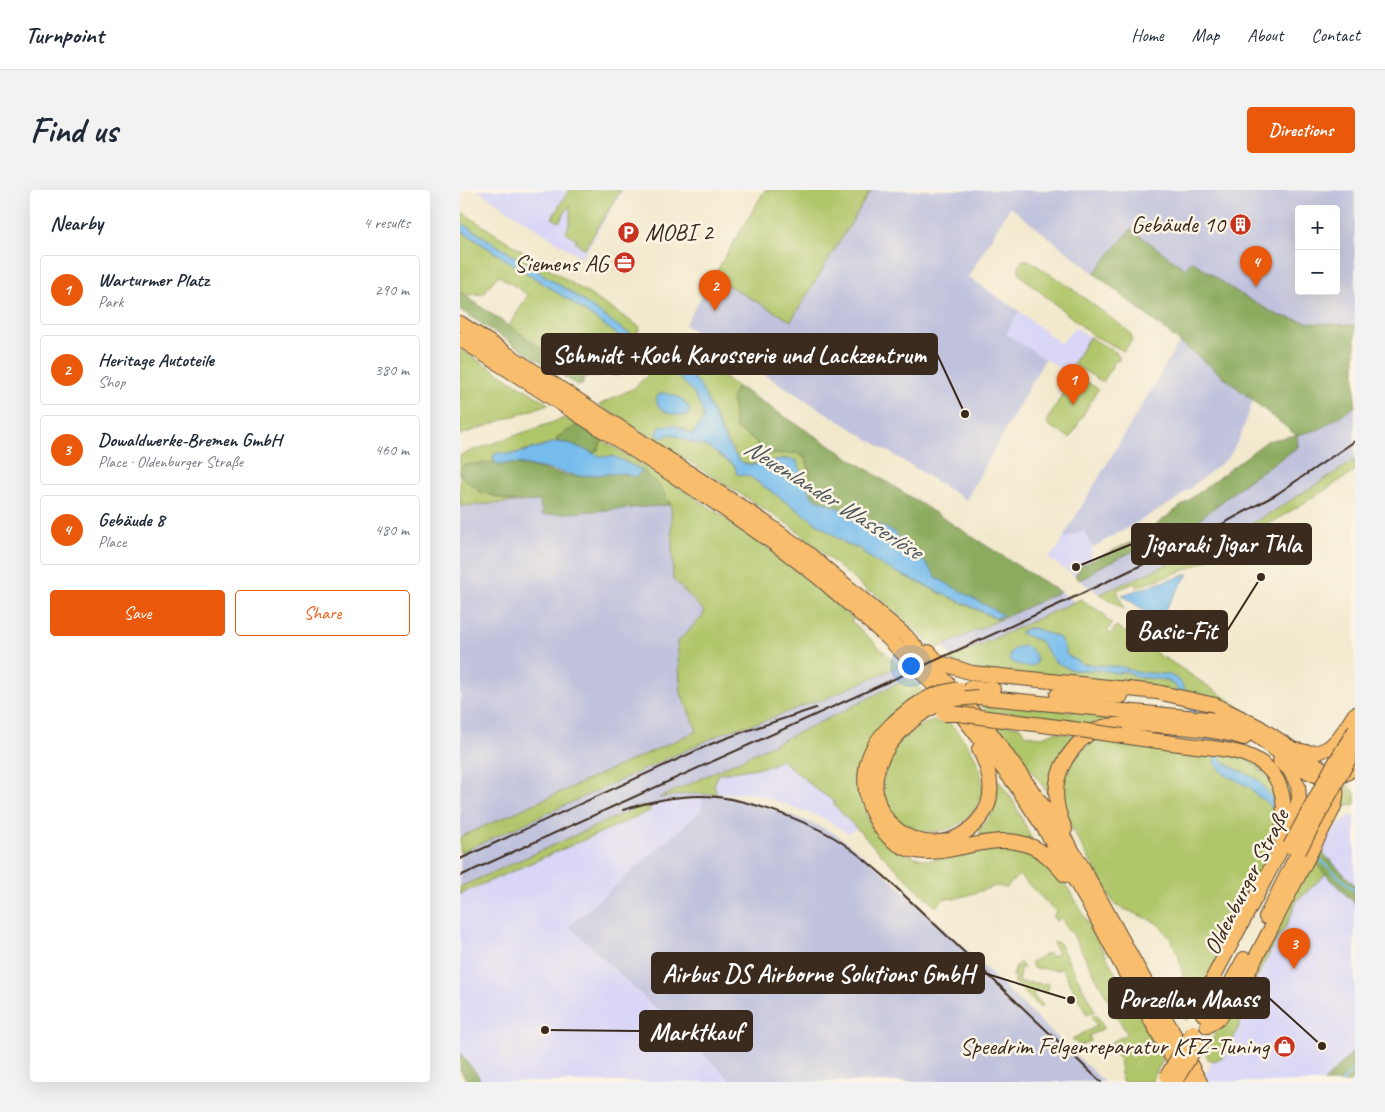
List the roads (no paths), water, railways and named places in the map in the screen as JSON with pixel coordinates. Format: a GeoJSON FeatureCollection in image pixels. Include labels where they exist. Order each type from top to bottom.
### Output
{"type":"FeatureCollection","features":[{"type":"Feature","properties":{"kind":"highway"},"geometry":{"type":"LineString","coordinates":[[460,323],[763,521],[810,555],[906,636],[988,729],[1029,785],[1083,868]]}},
{"type":"Feature","properties":{"kind":"highway"},"geometry":{"type":"LineString","coordinates":[[460,339],[708,497],[779,547],[858,611],[888,638],[942,706],[1015,784],[1040,821],[1068,866],[1186,1082]]}},
{"type":"Feature","properties":{"kind":"highway"},"geometry":{"type":"LineString","coordinates":[[906,636],[918,641],[938,662],[972,673],[1156,692],[1215,705],[1244,718],[1334,778],[1336,798],[1332,811],[1241,986],[1221,1016],[1205,1020]]}},
{"type":"Feature","properties":{"kind":"highway"},"geometry":{"type":"LineString","coordinates":[[942,706],[976,744],[987,764],[990,796],[986,812],[962,836],[950,840],[921,841],[897,830],[883,812],[878,802],[875,776],[883,754],[896,736],[923,711],[942,706],[950,691],[1181,698]]}},
{"type":"Feature","properties":{"kind":"highway"},"geometry":{"type":"LineString","coordinates":[[975,693],[1200,724],[1258,743],[1279,753],[1318,777],[1334,778],[1353,768]]}},
{"type":"Feature","properties":{"kind":"highway"},"geometry":{"type":"LineString","coordinates":[[1093,911],[1053,861],[1044,853],[1032,847],[1015,842],[998,841],[980,843],[955,850],[920,852],[904,847],[894,840],[883,830],[868,806],[865,791],[867,764],[886,730],[906,711],[942,706],[959,714],[1214,748],[1246,755],[1263,764],[1279,784],[1285,807],[1284,824],[1289,850]]}},
{"type":"Feature","properties":{"kind":"highway"},"geometry":{"type":"LineString","coordinates":[[1294,750],[1306,753],[1326,750],[1342,733],[1355,714]]}},
{"type":"Feature","properties":{"kind":"highway"},"geometry":{"type":"LineString","coordinates":[[1200,1082],[1083,868],[1062,823],[1057,806],[1058,772],[1065,758],[1088,733],[1104,727],[1200,724],[1218,720],[1244,729],[1260,738],[1279,753]]}},
{"type":"Feature","properties":{"kind":"highway","name":"Oldenburger Straße"},"geometry":{"type":"LineString","coordinates":[[1169,1080],[1205,1020],[1289,850],[1332,768],[1355,730]]}},
{"type":"Feature","properties":{"kind":"highway"},"geometry":{"type":"LineString","coordinates":[[1258,743],[1290,770],[1298,786],[1299,798],[1289,850]]}},
{"type":"Feature","properties":{"kind":"highway","name":"Oldenburger Straße"},"geometry":{"type":"LineString","coordinates":[[1289,850],[1355,748]]}},
{"type":"Feature","properties":{"kind":"water"},"geometry":{"type":"Polygon","coordinates":[[[460,222],[572,293],[625,331],[636,336],[631,344],[567,299],[460,230],[460,222]]]}},
{"type":"Feature","properties":{"kind":"water"},"geometry":{"type":"Polygon","coordinates":[[[665,356],[688,373],[700,386],[727,442],[740,460],[746,464],[759,464],[781,459],[796,460],[812,497],[895,532],[900,540],[901,551],[914,554],[925,562],[937,578],[1003,615],[996,618],[883,566],[866,555],[861,549],[848,545],[749,476],[737,474],[735,466],[706,446],[671,434],[662,438],[657,435],[659,428],[673,425],[692,435],[704,418],[693,392],[682,380],[660,364],[665,356]]]}},
{"type":"Feature","properties":{"kind":"water"},"geometry":{"type":"Polygon","coordinates":[[[662,393],[670,394],[685,402],[690,410],[687,416],[671,414],[662,410],[657,402],[657,396],[662,393]]]}},
{"type":"Feature","properties":{"kind":"water"},"geometry":{"type":"Polygon","coordinates":[[[557,442],[571,444],[602,457],[613,456],[642,470],[634,477],[623,473],[579,476],[523,464],[509,463],[499,465],[495,462],[493,456],[499,452],[505,454],[519,453],[557,442]]]}},
{"type":"Feature","properties":{"kind":"water"},"geometry":{"type":"Polygon","coordinates":[[[1188,574],[1158,620],[1122,595],[1188,574]]]}},
{"type":"Feature","properties":{"kind":"water"},"geometry":{"type":"Polygon","coordinates":[[[1027,628],[1033,628],[1060,638],[1067,655],[1082,664],[1123,667],[1136,672],[1170,675],[1180,681],[1222,760],[1226,764],[1257,779],[1274,800],[1279,802],[1277,810],[1257,796],[1250,787],[1225,775],[1213,761],[1215,759],[1177,688],[1167,680],[1136,677],[1126,671],[1118,673],[1067,668],[1054,661],[1040,641],[1020,633],[1027,628]]]}},
{"type":"Feature","properties":{"kind":"water"},"geometry":{"type":"Polygon","coordinates":[[[1022,646],[1033,651],[1036,657],[1036,664],[1023,666],[1010,660],[1012,651],[1022,646]]]}},
{"type":"Feature","properties":{"kind":"waterway","name":"Neuenlander Wasserlöse"},"geometry":{"type":"LineString","coordinates":[[1316,856],[1355,891]]}},
{"type":"Feature","properties":{"kind":"waterway","name":"Neuenlander Wasserlöse"},"geometry":{"type":"LineString","coordinates":[[1342,1082],[1355,1068]]}},
{"type":"Feature","properties":{"kind":"railway"},"geometry":{"type":"LineString","coordinates":[[460,876],[1066,601],[1186,544],[1277,494],[1355,441]]}},
{"type":"Feature","properties":{"kind":"railway"},"geometry":{"type":"LineString","coordinates":[[460,859],[711,744],[816,708]]}},
{"type":"Feature","properties":{"kind":"railway"},"geometry":{"type":"LineString","coordinates":[[623,810],[669,798],[693,796],[718,797],[777,812],[833,837],[854,851],[885,877],[1101,1082]]}},
{"type":"Feature","properties":{"kind":"place","name":"Gebäude 10"},"geometry":{"type":"Point","coordinates":[1241,224]}},
{"type":"Feature","properties":{"kind":"place","name":"MOBI 2"},"geometry":{"type":"Point","coordinates":[629,232]}},
{"type":"Feature","properties":{"kind":"place","name":"Siemens AG"},"geometry":{"type":"Point","coordinates":[624,263]}},
{"type":"Feature","properties":{"kind":"place","name":"Gebäude 8"},"geometry":{"type":"Point","coordinates":[1256,287]}},
{"type":"Feature","properties":{"kind":"place","name":"Heritage Autoteile"},"geometry":{"type":"Point","coordinates":[715,311]}},
{"type":"Feature","properties":{"kind":"place","name":"Warturmer Platz"},"geometry":{"type":"Point","coordinates":[1073,405]}},
{"type":"Feature","properties":{"kind":"place","name":"Schmidt +Koch Karosserie und Lackzentrum"},"geometry":{"type":"Point","coordinates":[965,414]}},
{"type":"Feature","properties":{"kind":"place","name":"Jigaraki Jigar Thla"},"geometry":{"type":"Point","coordinates":[1076,567]}},
{"type":"Feature","properties":{"kind":"place","name":"Basic-Fit"},"geometry":{"type":"Point","coordinates":[1261,577]}},
{"type":"Feature","properties":{"kind":"place","name":"Dowaldwerke-Bremen GmbH"},"geometry":{"type":"Point","coordinates":[1294,969]}},
{"type":"Feature","properties":{"kind":"place","name":"Airbus DS Airborne Solutions GmbH"},"geometry":{"type":"Point","coordinates":[1071,1000]}},
{"type":"Feature","properties":{"kind":"place","name":"Marktkauf"},"geometry":{"type":"Point","coordinates":[545,1030]}},
{"type":"Feature","properties":{"kind":"place","name":"Speedrim Felgenreparatur KFZ-Tuning"},"geometry":{"type":"Point","coordinates":[1285,1046]}},
{"type":"Feature","properties":{"kind":"place","name":"Porzellan Maass"},"geometry":{"type":"Point","coordinates":[1322,1046]}}]}
